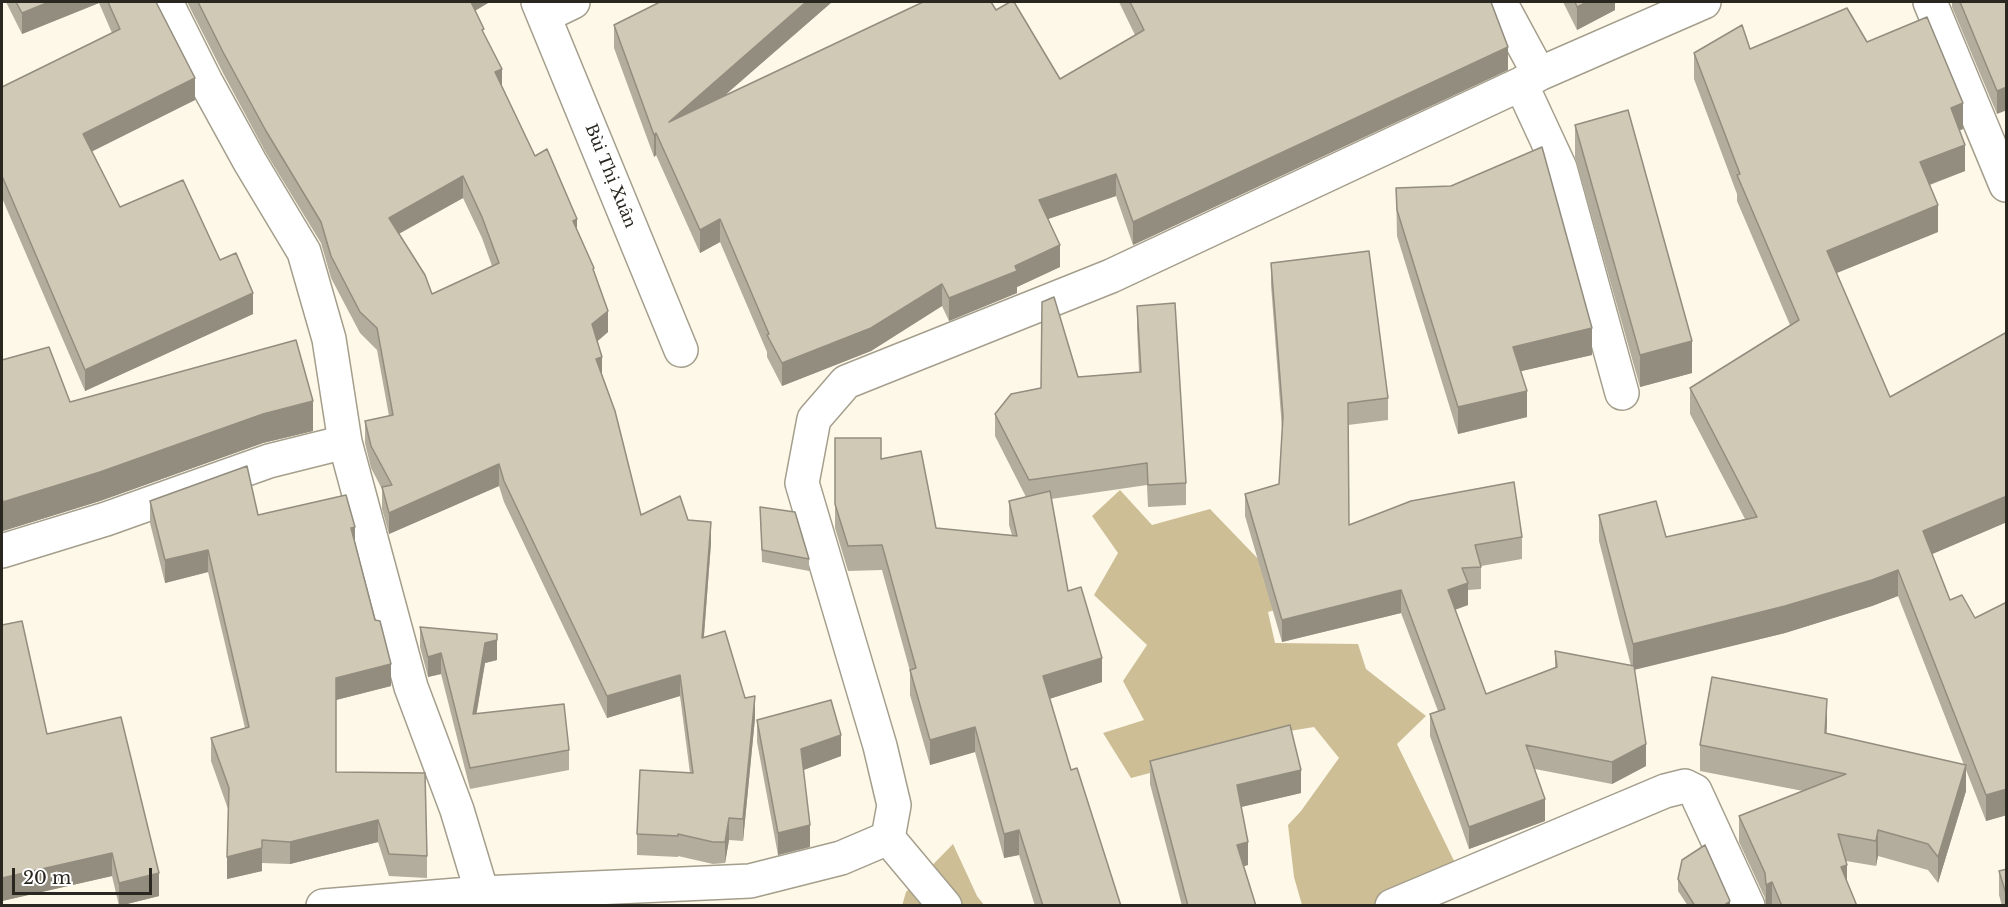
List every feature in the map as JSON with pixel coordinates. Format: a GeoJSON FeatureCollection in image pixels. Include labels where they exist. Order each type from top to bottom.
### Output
{"type":"FeatureCollection","features":[{"type":"Feature","properties":{"kind":"street"},"geometry":{"type":"LineString","coordinates":[[166,2],[244,152],[304,252],[329,339],[345,442],[411,687],[457,810],[482,893]]}},
{"type":"Feature","properties":{"kind":"street"},"geometry":{"type":"LineString","coordinates":[[541,9],[573,2]]}},
{"type":"Feature","properties":{"kind":"street"},"geometry":{"type":"LineString","coordinates":[[1500,2],[1530,79],[1560,168],[1622,393]]}},
{"type":"Feature","properties":{"kind":"street"},"geometry":{"type":"LineString","coordinates":[[888,838],[894,805],[880,746],[802,483],[814,419],[846,382],[1112,276],[1530,79],[1704,2]]}},
{"type":"Feature","properties":{"kind":"street"},"geometry":{"type":"LineString","coordinates":[[1930,2],[2007,185]]}},
{"type":"Feature","properties":{"kind":"street","name":"Bùi Thị Xuân"},"geometry":{"type":"LineString","coordinates":[[541,9],[681,350]]}},
{"type":"Feature","properties":{"kind":"street"},"geometry":{"type":"LineString","coordinates":[[2,551],[106,519],[269,461],[345,442]]}},
{"type":"Feature","properties":{"kind":"street"},"geometry":{"type":"LineString","coordinates":[[1392,906],[1665,791],[1685,786],[1695,791],[1748,906]]}},
{"type":"Feature","properties":{"kind":"street"},"geometry":{"type":"LineString","coordinates":[[323,906],[482,893],[750,893],[888,838]]}},
{"type":"Feature","properties":{"kind":"street"},"geometry":{"type":"LineString","coordinates":[[888,838],[945,906]]}},
{"type":"Feature","properties":{"kind":"shaded area"},"geometry":{"type":"Polygon","coordinates":[[[1120,490],[1152,525],[1210,509],[1264,565],[1370,583],[1268,612],[1275,643],[1358,644],[1366,669],[1426,716],[1397,744],[1461,875],[1400,905],[1302,905],[1294,877],[1288,825],[1301,811],[1339,758],[1314,727],[1253,737],[1203,759],[1131,778],[1103,733],[1144,720],[1123,681],[1147,645],[1094,595],[1118,553],[1092,516],[1120,490]]]}},
{"type":"Feature","properties":{"kind":"shaded area"},"geometry":{"type":"Polygon","coordinates":[[[953,844],[977,896],[984,905],[902,906],[906,892],[953,844]]]}},
{"type":"Feature","properties":{"kind":"building"},"geometry":{"type":"Polygon","coordinates":[[[16,2],[49,2],[22,13],[16,2]]]}},
{"type":"Feature","properties":{"kind":"building"},"geometry":{"type":"Polygon","coordinates":[[[108,2],[156,2],[195,78],[83,134],[120,207],[183,180],[220,260],[236,253],[253,293],[85,370],[2,176],[2,87],[120,29],[108,2]]]}},
{"type":"Feature","properties":{"kind":"building"},"geometry":{"type":"Polygon","coordinates":[[[198,2],[471,2],[502,69],[495,72],[535,156],[547,149],[577,219],[573,221],[594,268],[608,311],[592,324],[602,357],[596,359],[615,411],[641,515],[680,496],[688,520],[711,522],[702,638],[725,631],[745,698],[755,696],[743,819],[729,818],[725,842],[713,842],[678,834],[678,836],[637,834],[640,770],[693,773],[680,675],[607,696],[504,481],[499,464],[389,513],[382,487],[392,485],[371,446],[365,421],[393,415],[377,328],[360,312],[331,256],[321,222],[266,131],[198,2]],[[463,176],[389,218],[425,275],[432,294],[499,263],[482,217],[463,176]]]}},
{"type":"Feature","properties":{"kind":"building"},"geometry":{"type":"Polygon","coordinates":[[[660,2],[806,2],[669,122],[923,2],[991,2],[996,10],[1014,2],[1060,79],[1144,30],[1130,2],[1491,2],[1508,47],[1133,222],[1116,174],[1039,200],[1060,245],[1015,266],[1017,271],[949,298],[942,284],[871,328],[782,363],[767,335],[769,334],[720,219],[700,230],[656,133],[654,135],[614,25],[660,2]]]}},
{"type":"Feature","properties":{"kind":"building"},"geometry":{"type":"Polygon","coordinates":[[[1575,2],[1587,2],[1577,7],[1575,2]]]}},
{"type":"Feature","properties":{"kind":"building"},"geometry":{"type":"Polygon","coordinates":[[[1960,2],[2007,2],[2007,87],[1997,91],[1960,2]]]}},
{"type":"Feature","properties":{"kind":"building"},"geometry":{"type":"Polygon","coordinates":[[[1847,8],[1867,42],[1927,17],[1963,103],[1951,108],[1965,145],[1920,162],[1938,205],[1827,251],[1890,397],[2007,332],[2007,496],[1923,531],[1950,600],[1962,595],[1975,618],[2007,602],[2007,789],[1986,795],[1898,570],[1785,606],[1633,644],[1599,515],[1656,501],[1666,537],[1757,517],[1690,388],[1799,320],[1737,175],[1740,174],[1694,53],[1742,25],[1750,49],[1847,8]]]}},
{"type":"Feature","properties":{"kind":"building"},"geometry":{"type":"Polygon","coordinates":[[[1628,110],[1692,341],[1640,355],[1575,125],[1628,110]]]}},
{"type":"Feature","properties":{"kind":"building"},"geometry":{"type":"Polygon","coordinates":[[[1542,147],[1592,328],[1513,347],[1527,391],[1458,407],[1397,210],[1396,188],[1451,186],[1542,147]]]}},
{"type":"Feature","properties":{"kind":"building"},"geometry":{"type":"Polygon","coordinates":[[[1369,251],[1388,398],[1348,403],[1349,525],[1411,501],[1514,482],[1522,537],[1475,545],[1481,567],[1462,568],[1468,583],[1448,590],[1486,694],[1557,667],[1555,651],[1634,666],[1646,744],[1612,762],[1526,745],[1545,799],[1469,827],[1430,714],[1445,709],[1401,590],[1282,620],[1245,494],[1279,484],[1283,416],[1271,263],[1369,251]]]}},
{"type":"Feature","properties":{"kind":"building"},"geometry":{"type":"Polygon","coordinates":[[[1054,297],[1078,377],[1141,372],[1137,306],[1175,303],[1186,483],[1148,485],[1147,463],[1029,480],[995,414],[1011,394],[1041,388],[1042,302],[1054,297]]]}},
{"type":"Feature","properties":{"kind":"building"},"geometry":{"type":"Polygon","coordinates":[[[296,340],[313,401],[263,414],[100,472],[3,502],[2,360],[49,347],[70,402],[296,340]]]}},
{"type":"Feature","properties":{"kind":"building"},"geometry":{"type":"Polygon","coordinates":[[[835,438],[881,438],[881,459],[921,451],[936,528],[1017,536],[1009,501],[1050,491],[1068,591],[1081,587],[1102,658],[1043,676],[1071,770],[1077,768],[1121,906],[1043,906],[1019,830],[1004,834],[975,727],[930,740],[910,670],[916,668],[882,545],[848,546],[835,504],[835,438]]]}},
{"type":"Feature","properties":{"kind":"building"},"geometry":{"type":"Polygon","coordinates":[[[247,466],[258,515],[346,495],[355,527],[351,528],[375,620],[380,621],[391,664],[336,678],[336,772],[425,773],[427,856],[389,854],[378,820],[290,842],[262,840],[262,848],[227,857],[229,788],[211,738],[249,727],[208,550],[165,560],[150,501],[247,466]]]}},
{"type":"Feature","properties":{"kind":"building"},"geometry":{"type":"Polygon","coordinates":[[[760,507],[795,512],[809,559],[762,550],[760,507]]]}},
{"type":"Feature","properties":{"kind":"building"},"geometry":{"type":"Polygon","coordinates":[[[22,621],[47,734],[121,717],[159,873],[119,883],[112,853],[2,878],[2,625],[22,621]]]}},
{"type":"Feature","properties":{"kind":"building"},"geometry":{"type":"Polygon","coordinates":[[[420,627],[497,634],[497,640],[485,643],[473,714],[564,704],[569,750],[470,768],[441,653],[428,657],[420,627]]]}},
{"type":"Feature","properties":{"kind":"building"},"geometry":{"type":"Polygon","coordinates":[[[1712,677],[1827,699],[1825,733],[1966,765],[1938,857],[1928,844],[1878,830],[1876,841],[1838,834],[1847,865],[1841,867],[1857,906],[1782,906],[1772,882],[1766,885],[1765,873],[1739,816],[1846,774],[1700,745],[1712,677]]]}},
{"type":"Feature","properties":{"kind":"building"},"geometry":{"type":"Polygon","coordinates":[[[831,700],[841,735],[801,749],[810,825],[778,833],[757,720],[831,700]]]}},
{"type":"Feature","properties":{"kind":"building"},"geometry":{"type":"Polygon","coordinates":[[[1290,725],[1301,770],[1237,785],[1248,842],[1237,845],[1256,906],[1188,906],[1150,761],[1290,725]]]}},
{"type":"Feature","properties":{"kind":"building"},"geometry":{"type":"Polygon","coordinates":[[[1705,845],[1730,901],[1723,906],[1695,906],[1678,879],[1682,860],[1705,845]]]}},
{"type":"Feature","properties":{"kind":"building"},"geometry":{"type":"Polygon","coordinates":[[[2007,869],[2007,897],[1999,871],[2007,869]]]}}]}
